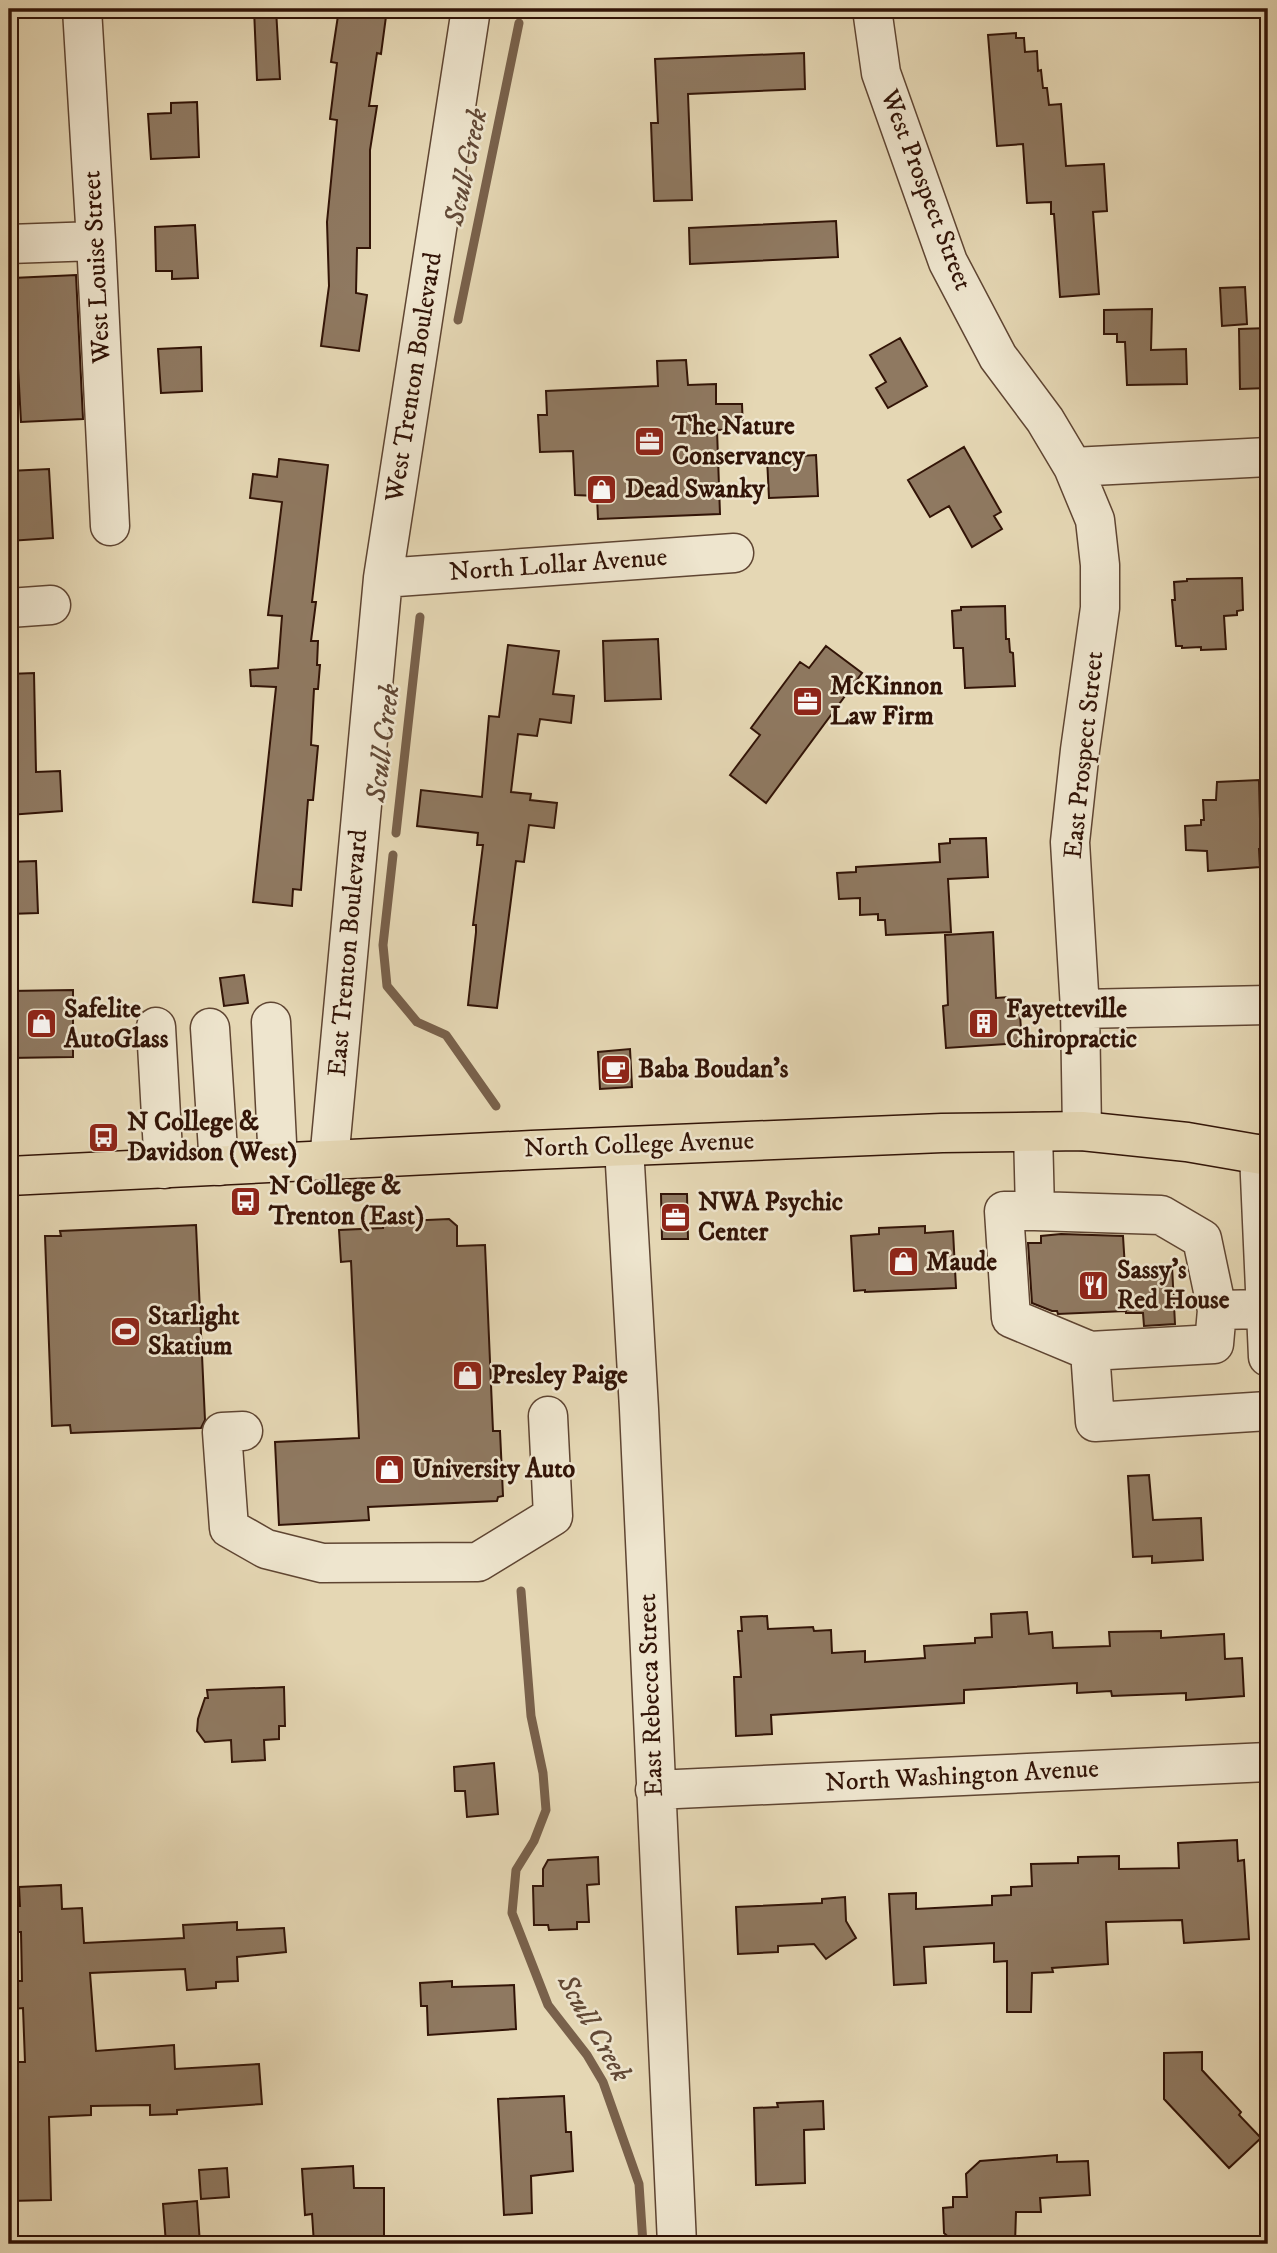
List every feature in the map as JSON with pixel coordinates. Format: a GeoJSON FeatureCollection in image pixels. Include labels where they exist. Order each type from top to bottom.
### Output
{"type":"FeatureCollection","features":[{"type":"Feature","properties":{"kind":"main road","name":"North College Avenue"},"geometry":{"type":"LineString","coordinates":[[9,1176],[942,1133],[1082,1132],[1187,1142],[1264,1155]]}},
{"type":"Feature","properties":{"kind":"street","name":"West Louise Street"},"geometry":{"type":"LineString","coordinates":[[82,9],[110,526]]}},
{"type":"Feature","properties":{"kind":"street","name":"West Trenton Boulevard"},"geometry":{"type":"LineString","coordinates":[[383,578],[471,9]]}},
{"type":"Feature","properties":{"kind":"street","name":"West Prospect Street"},"geometry":{"type":"LineString","coordinates":[[872,9],[881,73],[948,262],[998,356],[1045,420],[1073,467]]}},
{"type":"Feature","properties":{"kind":"street"},"geometry":{"type":"LineString","coordinates":[[9,244],[96,241]]}},
{"type":"Feature","properties":{"kind":"street"},"geometry":{"type":"LineString","coordinates":[[1073,467],[1268,457]]}},
{"type":"Feature","properties":{"kind":"street","name":"East Prospect Street"},"geometry":{"type":"LineString","coordinates":[[1073,467],[1095,520],[1101,565],[1100,608],[1070,842],[1080,1009],[1082,1132]]}},
{"type":"Feature","properties":{"kind":"street","name":"North Lollar Avenue"},"geometry":{"type":"LineString","coordinates":[[383,578],[734,553]]}},
{"type":"Feature","properties":{"kind":"street","name":"East Trenton Boulevard"},"geometry":{"type":"LineString","coordinates":[[329,1161],[383,578]]}},
{"type":"Feature","properties":{"kind":"street"},"geometry":{"type":"LineString","coordinates":[[9,608],[51,605]]}},
{"type":"Feature","properties":{"kind":"street"},"geometry":{"type":"LineString","coordinates":[[1080,1009],[1268,1005]]}},
{"type":"Feature","properties":{"kind":"street"},"geometry":{"type":"LineString","coordinates":[[271,1022],[278,1163]]}},
{"type":"Feature","properties":{"kind":"street"},"geometry":{"type":"LineString","coordinates":[[156,1027],[164,1169]]}},
{"type":"Feature","properties":{"kind":"street"},"geometry":{"type":"LineString","coordinates":[[210,1028],[219,1166]]}},
{"type":"Feature","properties":{"kind":"street"},"geometry":{"type":"LineString","coordinates":[[1032,1132],[1035,1211]]}},
{"type":"Feature","properties":{"kind":"street","name":"East Rebecca Street"},"geometry":{"type":"LineString","coordinates":[[624,1147],[639,1409],[677,2244]]}},
{"type":"Feature","properties":{"kind":"street"},"geometry":{"type":"LineString","coordinates":[[1264,1155],[1268,1357]]}},
{"type":"Feature","properties":{"kind":"street"},"geometry":{"type":"LineString","coordinates":[[1004,1211],[1035,1211],[1161,1214],[1202,1239],[1217,1310],[1214,1344],[1090,1352],[1011,1318],[1004,1211]]}},
{"type":"Feature","properties":{"kind":"street"},"geometry":{"type":"LineString","coordinates":[[1217,1310],[1266,1309]]}},
{"type":"Feature","properties":{"kind":"street"},"geometry":{"type":"LineString","coordinates":[[1090,1352],[1095,1422],[1268,1411]]}},
{"type":"Feature","properties":{"kind":"street"},"geometry":{"type":"LineString","coordinates":[[243,1431],[222,1432],[229,1528],[267,1549],[322,1563],[478,1562],[553,1516],[548,1416]]}},
{"type":"Feature","properties":{"kind":"street","name":"North Washington Avenue"},"geometry":{"type":"LineString","coordinates":[[655,1790],[1268,1762]]}},
{"type":"Feature","properties":{"kind":"building"},"geometry":{"type":"Polygon","coordinates":[[[254,9],[276,9],[280,79],[257,80],[254,9]]]}},
{"type":"Feature","properties":{"kind":"building"},"geometry":{"type":"Polygon","coordinates":[[[339,9],[387,9],[381,54],[377,53],[369,106],[377,106],[370,150],[370,248],[357,248],[356,293],[367,295],[359,351],[321,346],[329,286],[327,222],[337,120],[330,119],[337,63],[331,62],[339,9]]]}},
{"type":"Feature","properties":{"kind":"building"},"geometry":{"type":"Polygon","coordinates":[[[1016,33],[1016,38],[1024,38],[1025,52],[1037,51],[1038,71],[1041,70],[1043,88],[1047,88],[1049,105],[1061,104],[1066,166],[1104,164],[1107,211],[1093,212],[1099,294],[1060,297],[1051,202],[1027,203],[1023,144],[997,146],[988,35],[1016,33]]]}},
{"type":"Feature","properties":{"kind":"building"},"geometry":{"type":"Polygon","coordinates":[[[804,53],[805,89],[688,94],[692,200],[654,201],[651,123],[658,123],[655,59],[804,53]]]}},
{"type":"Feature","properties":{"kind":"building"},"geometry":{"type":"Polygon","coordinates":[[[197,102],[199,157],[151,159],[148,114],[171,113],[171,103],[197,102]]]}},
{"type":"Feature","properties":{"kind":"building"},"geometry":{"type":"Polygon","coordinates":[[[836,221],[838,257],[690,264],[689,228],[836,221]]]}},
{"type":"Feature","properties":{"kind":"building"},"geometry":{"type":"Polygon","coordinates":[[[195,225],[198,278],[172,279],[172,271],[156,271],[155,227],[195,225]]]}},
{"type":"Feature","properties":{"kind":"building"},"geometry":{"type":"Polygon","coordinates":[[[76,275],[83,419],[21,422],[13,278],[76,275]]]}},
{"type":"Feature","properties":{"kind":"building"},"geometry":{"type":"Polygon","coordinates":[[[1245,287],[1247,324],[1222,326],[1220,288],[1245,287]]]}},
{"type":"Feature","properties":{"kind":"building"},"geometry":{"type":"Polygon","coordinates":[[[1152,309],[1151,350],[1186,349],[1187,384],[1127,385],[1125,342],[1117,342],[1117,334],[1104,334],[1104,310],[1152,309]]]}},
{"type":"Feature","properties":{"kind":"building"},"geometry":{"type":"Polygon","coordinates":[[[1268,328],[1268,388],[1240,389],[1239,329],[1268,328]]]}},
{"type":"Feature","properties":{"kind":"building"},"geometry":{"type":"Polygon","coordinates":[[[900,338],[927,386],[888,408],[876,388],[886,382],[870,355],[900,338]]]}},
{"type":"Feature","properties":{"kind":"building"},"geometry":{"type":"Polygon","coordinates":[[[201,347],[202,391],[161,393],[158,349],[201,347]]]}},
{"type":"Feature","properties":{"kind":"building"},"geometry":{"type":"Polygon","coordinates":[[[686,360],[688,385],[716,384],[716,404],[742,404],[743,429],[717,430],[720,514],[598,519],[597,496],[575,495],[573,451],[540,452],[538,415],[547,415],[546,391],[658,386],[657,361],[686,360]]]}},
{"type":"Feature","properties":{"kind":"building"},"geometry":{"type":"Polygon","coordinates":[[[964,447],[1001,512],[994,516],[1002,529],[972,547],[949,506],[930,517],[908,480],[964,447]]]}},
{"type":"Feature","properties":{"kind":"building"},"geometry":{"type":"Polygon","coordinates":[[[816,455],[818,496],[769,498],[767,458],[816,455]]]}},
{"type":"Feature","properties":{"kind":"building"},"geometry":{"type":"Polygon","coordinates":[[[279,459],[328,465],[312,602],[316,602],[311,641],[318,641],[317,665],[320,665],[318,689],[314,689],[311,745],[318,746],[313,800],[308,800],[301,890],[293,889],[292,906],[253,902],[276,687],[251,686],[250,670],[278,668],[282,616],[268,615],[282,502],[250,498],[253,474],[277,477],[279,459]]]}},
{"type":"Feature","properties":{"kind":"building"},"geometry":{"type":"Polygon","coordinates":[[[49,469],[53,538],[9,541],[9,471],[49,469]]]}},
{"type":"Feature","properties":{"kind":"building"},"geometry":{"type":"Polygon","coordinates":[[[1242,578],[1243,610],[1237,611],[1237,615],[1224,616],[1226,649],[1201,650],[1201,647],[1176,646],[1172,600],[1175,600],[1174,582],[1187,579],[1242,578]]]}},
{"type":"Feature","properties":{"kind":"building"},"geometry":{"type":"Polygon","coordinates":[[[1005,606],[1006,639],[1009,639],[1010,652],[1013,653],[1015,686],[965,688],[963,648],[954,648],[952,611],[961,610],[961,607],[1005,606]]]}},
{"type":"Feature","properties":{"kind":"building"},"geometry":{"type":"Polygon","coordinates":[[[658,639],[661,699],[605,701],[603,641],[658,639]]]}},
{"type":"Feature","properties":{"kind":"building"},"geometry":{"type":"Polygon","coordinates":[[[508,645],[559,651],[553,694],[574,696],[571,723],[540,719],[537,736],[518,734],[511,792],[531,794],[530,800],[557,803],[554,828],[529,825],[524,862],[516,861],[497,1008],[468,1005],[476,932],[476,925],[473,925],[483,845],[477,845],[478,833],[417,826],[421,790],[482,797],[489,716],[499,717],[508,645]]]}},
{"type":"Feature","properties":{"kind":"building","name":"McKinnon Law Firm"},"geometry":{"type":"Polygon","coordinates":[[[826,646],[862,673],[766,803],[730,775],[760,735],[751,728],[800,662],[809,668],[826,646]]]}},
{"type":"Feature","properties":{"kind":"building"},"geometry":{"type":"Polygon","coordinates":[[[34,673],[36,772],[60,771],[62,811],[9,815],[9,773],[16,773],[12,725],[9,725],[9,674],[34,673]]]}},
{"type":"Feature","properties":{"kind":"building"},"geometry":{"type":"Polygon","coordinates":[[[1259,780],[1264,849],[1259,849],[1260,867],[1208,871],[1207,851],[1186,850],[1185,826],[1201,825],[1201,820],[1204,820],[1203,800],[1216,800],[1217,782],[1259,780]]]}},
{"type":"Feature","properties":{"kind":"building"},"geometry":{"type":"Polygon","coordinates":[[[986,838],[988,877],[948,879],[951,932],[886,935],[885,920],[878,920],[878,914],[860,915],[860,898],[839,899],[837,873],[856,872],[856,867],[940,862],[939,844],[950,843],[950,839],[986,838]]]}},
{"type":"Feature","properties":{"kind":"building"},"geometry":{"type":"Polygon","coordinates":[[[36,861],[38,913],[9,914],[9,862],[36,861]]]}},
{"type":"Feature","properties":{"kind":"building"},"geometry":{"type":"Polygon","coordinates":[[[993,932],[996,998],[1009,997],[1009,1002],[1019,1001],[1022,1043],[946,1048],[943,1006],[948,1005],[945,935],[993,932]]]}},
{"type":"Feature","properties":{"kind":"building"},"geometry":{"type":"Polygon","coordinates":[[[244,975],[248,1003],[224,1006],[220,978],[244,975]]]}},
{"type":"Feature","properties":{"kind":"building","name":"Safelite AutoGlass"},"geometry":{"type":"Polygon","coordinates":[[[73,990],[73,1057],[9,1058],[9,991],[73,990]]]}},
{"type":"Feature","properties":{"kind":"building","name":"Baba Boudan's"},"geometry":{"type":"Polygon","coordinates":[[[630,1049],[632,1087],[600,1089],[598,1052],[630,1049]]]}},
{"type":"Feature","properties":{"kind":"building","name":"NWA Psychic Center"},"geometry":{"type":"Polygon","coordinates":[[[661,1194],[687,1194],[688,1239],[662,1239],[661,1194]]]}},
{"type":"Feature","properties":{"kind":"building"},"geometry":{"type":"Polygon","coordinates":[[[449,1219],[457,1226],[457,1246],[485,1245],[493,1431],[500,1431],[503,1496],[498,1497],[497,1501],[368,1507],[369,1520],[279,1525],[275,1442],[359,1438],[351,1261],[341,1262],[339,1230],[383,1228],[383,1222],[449,1219]]]}},
{"type":"Feature","properties":{"kind":"building","name":"Starlight Skatium"},"geometry":{"type":"Polygon","coordinates":[[[196,1225],[205,1420],[201,1428],[71,1433],[70,1425],[52,1426],[45,1236],[61,1236],[60,1231],[196,1225]]]}},
{"type":"Feature","properties":{"kind":"building","name":"Maude"},"geometry":{"type":"Polygon","coordinates":[[[925,1226],[925,1233],[953,1231],[956,1288],[854,1291],[851,1236],[879,1234],[879,1228],[925,1226]]]}},
{"type":"Feature","properties":{"kind":"building","name":"Sassy’s Red House"},"geometry":{"type":"Polygon","coordinates":[[[1041,1236],[1123,1236],[1125,1268],[1172,1266],[1175,1324],[1144,1326],[1143,1313],[1126,1311],[1058,1314],[1057,1311],[1032,1303],[1028,1243],[1041,1243],[1041,1236]]]}},
{"type":"Feature","properties":{"kind":"building"},"geometry":{"type":"Polygon","coordinates":[[[1149,1475],[1153,1520],[1201,1518],[1203,1560],[1152,1563],[1152,1556],[1133,1557],[1128,1476],[1149,1475]]]}},
{"type":"Feature","properties":{"kind":"building"},"geometry":{"type":"Polygon","coordinates":[[[1027,1612],[1029,1634],[1052,1632],[1053,1648],[1110,1646],[1109,1632],[1161,1631],[1161,1638],[1224,1634],[1225,1659],[1242,1658],[1244,1696],[1186,1700],[1186,1693],[1112,1696],[1111,1691],[1077,1693],[1077,1683],[964,1690],[964,1703],[771,1715],[772,1734],[736,1736],[734,1677],[741,1677],[738,1631],[742,1631],[741,1617],[767,1616],[768,1629],[813,1627],[814,1631],[831,1630],[832,1653],[865,1651],[865,1662],[925,1658],[924,1646],[975,1643],[975,1638],[992,1637],[991,1614],[1027,1612]]]}},
{"type":"Feature","properties":{"kind":"building"},"geometry":{"type":"Polygon","coordinates":[[[284,1687],[285,1726],[279,1726],[279,1739],[264,1740],[265,1760],[232,1762],[231,1740],[205,1742],[197,1731],[205,1698],[208,1698],[207,1690],[284,1687]]]}},
{"type":"Feature","properties":{"kind":"building"},"geometry":{"type":"Polygon","coordinates":[[[494,1763],[498,1814],[467,1817],[465,1791],[455,1791],[454,1767],[494,1763]]]}},
{"type":"Feature","properties":{"kind":"building"},"geometry":{"type":"Polygon","coordinates":[[[1237,1840],[1238,1861],[1244,1860],[1249,1939],[1184,1943],[1182,1920],[1106,1922],[1108,1964],[1052,1968],[1053,1972],[1032,1973],[1031,2012],[1007,2012],[1007,1961],[994,1962],[994,1943],[924,1947],[926,1983],[894,1985],[889,1894],[916,1893],[916,1909],[992,1905],[992,1896],[1011,1895],[1011,1887],[1032,1886],[1031,1864],[1078,1863],[1078,1857],[1119,1856],[1119,1869],[1179,1868],[1178,1843],[1237,1840]]]}},
{"type":"Feature","properties":{"kind":"building"},"geometry":{"type":"Polygon","coordinates":[[[598,1857],[599,1884],[587,1885],[589,1922],[577,1922],[577,1929],[549,1930],[548,1925],[534,1925],[533,1886],[543,1886],[543,1869],[548,1860],[598,1857]]]}},
{"type":"Feature","properties":{"kind":"building"},"geometry":{"type":"Polygon","coordinates":[[[61,1885],[62,1909],[82,1908],[84,1943],[184,1938],[183,1925],[237,1922],[237,1930],[284,1928],[286,1952],[237,1957],[238,1981],[216,1982],[216,1988],[187,1990],[185,1969],[90,1973],[96,2051],[174,2045],[175,2069],[259,2064],[262,2104],[177,2110],[177,2114],[150,2115],[150,2105],[91,2106],[91,2115],[49,2117],[51,2200],[9,2201],[9,2138],[12,2138],[9,2062],[25,2062],[23,2008],[13,2009],[12,1981],[22,1981],[21,1932],[16,1932],[14,1906],[20,1906],[19,1887],[61,1885]]]}},
{"type":"Feature","properties":{"kind":"building"},"geometry":{"type":"Polygon","coordinates":[[[845,1897],[846,1921],[856,1938],[826,1959],[814,1944],[778,1946],[778,1952],[738,1954],[736,1907],[822,1903],[822,1899],[845,1897]]]}},
{"type":"Feature","properties":{"kind":"building"},"geometry":{"type":"Polygon","coordinates":[[[452,1981],[452,1987],[514,1985],[516,2029],[428,2035],[427,2006],[421,2006],[420,1983],[452,1981]]]}},
{"type":"Feature","properties":{"kind":"building"},"geometry":{"type":"Polygon","coordinates":[[[1202,2052],[1202,2070],[1261,2138],[1229,2168],[1164,2099],[1164,2053],[1202,2052]]]}},
{"type":"Feature","properties":{"kind":"building"},"geometry":{"type":"Polygon","coordinates":[[[564,2096],[566,2132],[571,2132],[573,2171],[531,2176],[532,2213],[504,2215],[498,2099],[564,2096]]]}},
{"type":"Feature","properties":{"kind":"building"},"geometry":{"type":"Polygon","coordinates":[[[823,2101],[824,2129],[804,2130],[805,2183],[756,2185],[754,2108],[778,2107],[777,2103],[823,2101]]]}},
{"type":"Feature","properties":{"kind":"building"},"geometry":{"type":"Polygon","coordinates":[[[1057,2155],[1057,2162],[1088,2161],[1090,2195],[1040,2198],[1041,2212],[1016,2212],[1015,2244],[956,2244],[944,2233],[943,2208],[953,2207],[953,2197],[967,2197],[966,2174],[980,2161],[1057,2155]]]}},
{"type":"Feature","properties":{"kind":"building"},"geometry":{"type":"Polygon","coordinates":[[[353,2166],[354,2188],[384,2188],[384,2244],[314,2244],[312,2214],[305,2215],[302,2169],[353,2166]]]}},
{"type":"Feature","properties":{"kind":"building"},"geometry":{"type":"Polygon","coordinates":[[[227,2168],[229,2197],[201,2199],[199,2170],[227,2168]]]}},
{"type":"Feature","properties":{"kind":"building"},"geometry":{"type":"Polygon","coordinates":[[[197,2201],[200,2244],[166,2244],[163,2204],[197,2201]]]}},
{"type":"Feature","properties":{"kind":"waterway","name":"Scull Creek"},"geometry":{"type":"LineString","coordinates":[[458,320],[519,23]]}},
{"type":"Feature","properties":{"kind":"waterway","name":"Scull Creek"},"geometry":{"type":"LineString","coordinates":[[396,833],[420,617]]}},
{"type":"Feature","properties":{"kind":"waterway","name":"Scull Creek"},"geometry":{"type":"LineString","coordinates":[[393,855],[383,945],[387,986],[417,1022],[446,1035],[496,1106]]}},
{"type":"Feature","properties":{"kind":"waterway","name":"Scull Creek"},"geometry":{"type":"LineString","coordinates":[[521,1591],[531,1716],[543,1773],[546,1810],[534,1841],[516,1870],[512,1913],[548,2005],[587,2055],[603,2082],[639,2184],[643,2244]]}},
{"type":"Feature","properties":{"kind":"place","name":"The Nature Conservancy"},"geometry":{"type":"Point","coordinates":[649,441]}},
{"type":"Feature","properties":{"kind":"place","name":"Dead Swanky"},"geometry":{"type":"Point","coordinates":[602,489]}},
{"type":"Feature","properties":{"kind":"place","name":"McKinnon Law Firm"},"geometry":{"type":"Point","coordinates":[807,701]}},
{"type":"Feature","properties":{"kind":"place","name":"Safelite AutoGlass"},"geometry":{"type":"Point","coordinates":[41,1024]}},
{"type":"Feature","properties":{"kind":"place","name":"Fayetteville Chiropractic"},"geometry":{"type":"Point","coordinates":[983,1024]}},
{"type":"Feature","properties":{"kind":"place","name":"Baba Boudan's"},"geometry":{"type":"Point","coordinates":[615,1069]}},
{"type":"Feature","properties":{"kind":"place","name":"N College & Davidson (West)"},"geometry":{"type":"Point","coordinates":[104,1137]}},
{"type":"Feature","properties":{"kind":"place","name":"N College & Trenton (East)"},"geometry":{"type":"Point","coordinates":[246,1201]}},
{"type":"Feature","properties":{"kind":"place","name":"NWA Psychic Center"},"geometry":{"type":"Point","coordinates":[675,1217]}},
{"type":"Feature","properties":{"kind":"place","name":"Maude"},"geometry":{"type":"Point","coordinates":[903,1262]}},
{"type":"Feature","properties":{"kind":"place","name":"Sassy’s Red House"},"geometry":{"type":"Point","coordinates":[1094,1285]}},
{"type":"Feature","properties":{"kind":"place","name":"Starlight Skatium"},"geometry":{"type":"Point","coordinates":[125,1331]}},
{"type":"Feature","properties":{"kind":"place","name":"Presley Paige"},"geometry":{"type":"Point","coordinates":[468,1375]}},
{"type":"Feature","properties":{"kind":"place","name":"University Auto"},"geometry":{"type":"Point","coordinates":[389,1469]}}]}
